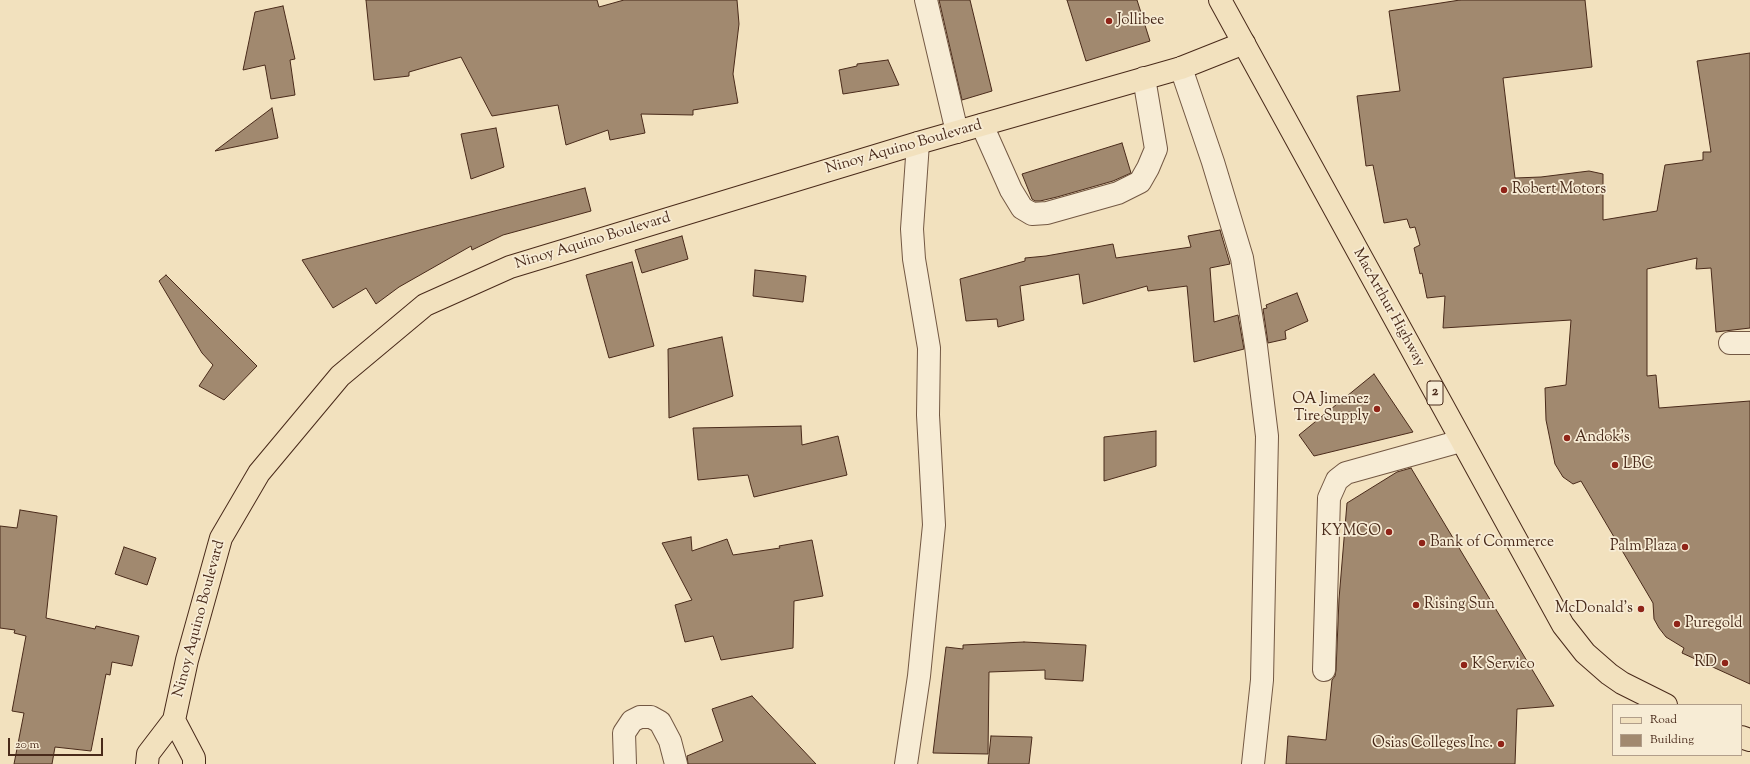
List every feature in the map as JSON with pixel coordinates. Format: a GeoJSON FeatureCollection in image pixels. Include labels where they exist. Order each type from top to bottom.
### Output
{"type":"FeatureCollection","features":[{"type":"Feature","properties":{"kind":"main road","name":"MacArthur Highway"},"geometry":{"type":"LineString","coordinates":[[1220,0],[1563,626],[1585,653],[1622,683],[1664,704]]}},
{"type":"Feature","properties":{"kind":"main road","name":"Ninoy Aquino Boulevard"},"geometry":{"type":"LineString","coordinates":[[147,764],[148,754],[174,720],[187,660],[221,538],[259,472],[340,376],[425,305],[510,267],[918,143],[1181,68],[1244,43]]}},
{"type":"Feature","properties":{"kind":"main road"},"geometry":{"type":"LineString","coordinates":[[174,720],[194,758],[194,764]]}},
{"type":"Feature","properties":{"kind":"street"},"geometry":{"type":"LineString","coordinates":[[926,0],[957,132]]}},
{"type":"Feature","properties":{"kind":"street"},"geometry":{"type":"LineString","coordinates":[[1181,68],[1213,162],[1242,258],[1256,346],[1267,436],[1262,680],[1253,764]]}},
{"type":"Feature","properties":{"kind":"street"},"geometry":{"type":"LineString","coordinates":[[982,125],[1011,190],[1022,208],[1032,214],[1048,213],[1118,193],[1140,182],[1156,149],[1144,78]]}},
{"type":"Feature","properties":{"kind":"street"},"geometry":{"type":"LineString","coordinates":[[906,764],[919,676],[934,525],[928,415],[929,348],[914,259],[912,229],[918,143]]}},
{"type":"Feature","properties":{"kind":"street"},"geometry":{"type":"LineString","coordinates":[[1324,670],[1328,505],[1329,498],[1337,480],[1346,473],[1461,441]]}},
{"type":"Feature","properties":{"kind":"street"},"geometry":{"type":"LineString","coordinates":[[625,764],[624,733],[632,721],[640,717],[651,717],[660,722],[670,741],[676,764]]}},
{"type":"Feature","properties":{"kind":"building"},"geometry":{"type":"Polygon","coordinates":[[[366,0],[597,0],[599,7],[624,0],[737,0],[739,24],[733,74],[738,103],[693,110],[693,115],[641,114],[645,133],[610,140],[608,130],[566,145],[558,105],[492,116],[461,57],[409,72],[409,76],[374,80],[366,0]]]}},
{"type":"Feature","properties":{"kind":"building"},"geometry":{"type":"Polygon","coordinates":[[[939,0],[970,0],[992,91],[962,100],[939,0]]]}},
{"type":"Feature","properties":{"kind":"building"},"geometry":{"type":"Polygon","coordinates":[[[1067,0],[1137,0],[1150,41],[1086,61],[1067,0]]]}},
{"type":"Feature","properties":{"kind":"building"},"geometry":{"type":"Polygon","coordinates":[[[1460,0],[1585,0],[1592,67],[1503,78],[1515,178],[1541,177],[1589,171],[1603,174],[1603,220],[1657,211],[1665,165],[1703,160],[1703,152],[1711,152],[1697,61],[1750,53],[1750,328],[1716,332],[1711,268],[1696,269],[1697,258],[1647,269],[1647,376],[1656,375],[1659,408],[1750,401],[1750,684],[1682,653],[1684,648],[1666,637],[1654,619],[1653,603],[1581,481],[1573,484],[1563,477],[1555,464],[1546,420],[1545,388],[1566,385],[1571,320],[1443,328],[1445,296],[1427,298],[1422,273],[1420,274],[1414,248],[1420,245],[1415,227],[1410,228],[1407,219],[1384,223],[1373,165],[1366,166],[1357,96],[1400,91],[1389,11],[1460,0]]]}},
{"type":"Feature","properties":{"kind":"building"},"geometry":{"type":"Polygon","coordinates":[[[283,6],[295,59],[290,60],[295,95],[271,99],[265,65],[243,70],[255,12],[283,6]]]}},
{"type":"Feature","properties":{"kind":"building"},"geometry":{"type":"Polygon","coordinates":[[[888,60],[899,85],[843,94],[839,70],[857,66],[857,64],[888,60]]]}},
{"type":"Feature","properties":{"kind":"building"},"geometry":{"type":"Polygon","coordinates":[[[272,108],[278,138],[215,151],[272,108]]]}},
{"type":"Feature","properties":{"kind":"building"},"geometry":{"type":"Polygon","coordinates":[[[496,128],[504,167],[471,179],[461,134],[496,128]]]}},
{"type":"Feature","properties":{"kind":"building"},"geometry":{"type":"Polygon","coordinates":[[[1122,143],[1131,173],[1113,181],[1057,197],[1040,201],[1035,201],[1032,199],[1022,174],[1122,143]]]}},
{"type":"Feature","properties":{"kind":"building"},"geometry":{"type":"Polygon","coordinates":[[[585,188],[591,211],[503,235],[472,250],[471,246],[399,287],[376,304],[366,288],[333,308],[302,260],[585,188]]]}},
{"type":"Feature","properties":{"kind":"building"},"geometry":{"type":"Polygon","coordinates":[[[1220,230],[1230,264],[1210,268],[1214,322],[1238,315],[1244,349],[1194,362],[1187,286],[1148,291],[1147,286],[1083,304],[1079,274],[1020,286],[1024,320],[998,327],[997,319],[966,321],[960,279],[1025,261],[1025,258],[1046,256],[1113,244],[1116,258],[1191,247],[1188,236],[1220,230]]]}},
{"type":"Feature","properties":{"kind":"building"},"geometry":{"type":"Polygon","coordinates":[[[682,236],[688,259],[642,273],[635,250],[682,236]]]}},
{"type":"Feature","properties":{"kind":"building"},"geometry":{"type":"Polygon","coordinates":[[[632,262],[654,346],[609,358],[586,275],[632,262]]]}},
{"type":"Feature","properties":{"kind":"building"},"geometry":{"type":"Polygon","coordinates":[[[755,270],[806,276],[803,302],[753,296],[755,270]]]}},
{"type":"Feature","properties":{"kind":"building"},"geometry":{"type":"Polygon","coordinates":[[[166,275],[257,366],[224,400],[199,386],[213,365],[202,353],[159,281],[166,275]]]}},
{"type":"Feature","properties":{"kind":"building"},"geometry":{"type":"Polygon","coordinates":[[[1297,293],[1308,321],[1285,331],[1286,339],[1268,343],[1263,309],[1267,308],[1266,305],[1297,293]]]}},
{"type":"Feature","properties":{"kind":"building"},"geometry":{"type":"Polygon","coordinates":[[[722,337],[733,396],[669,418],[668,349],[722,337]]]}},
{"type":"Feature","properties":{"kind":"building"},"geometry":{"type":"Polygon","coordinates":[[[1374,374],[1413,432],[1314,456],[1299,435],[1374,374]]]}},
{"type":"Feature","properties":{"kind":"building"},"geometry":{"type":"Polygon","coordinates":[[[801,426],[802,445],[838,436],[847,475],[754,497],[748,475],[698,480],[693,428],[801,426]]]}},
{"type":"Feature","properties":{"kind":"building"},"geometry":{"type":"Polygon","coordinates":[[[1156,431],[1156,466],[1104,481],[1104,437],[1156,431]]]}},
{"type":"Feature","properties":{"kind":"building","name":"Rising Sun"},"geometry":{"type":"Polygon","coordinates":[[[1411,468],[1554,706],[1517,709],[1515,764],[1286,764],[1288,736],[1326,740],[1332,680],[1335,676],[1336,670],[1339,599],[1347,503],[1397,472],[1411,468]]]}},
{"type":"Feature","properties":{"kind":"building"},"geometry":{"type":"Polygon","coordinates":[[[20,510],[57,516],[46,618],[95,629],[96,626],[139,636],[132,666],[112,662],[110,675],[106,674],[91,751],[55,747],[52,764],[14,764],[24,713],[12,711],[26,636],[14,633],[15,630],[0,628],[0,526],[17,528],[20,510]]]}},
{"type":"Feature","properties":{"kind":"building"},"geometry":{"type":"Polygon","coordinates":[[[691,537],[692,551],[727,539],[733,555],[780,548],[779,546],[812,540],[823,596],[794,601],[793,648],[721,660],[713,636],[685,642],[675,605],[692,600],[662,543],[691,537]]]}},
{"type":"Feature","properties":{"kind":"building"},"geometry":{"type":"Polygon","coordinates":[[[124,547],[156,558],[147,585],[115,574],[124,547]]]}},
{"type":"Feature","properties":{"kind":"building"},"geometry":{"type":"Polygon","coordinates":[[[1024,642],[1086,645],[1083,681],[1045,679],[1045,670],[989,672],[988,754],[933,753],[946,647],[963,649],[963,645],[1024,642]]]}},
{"type":"Feature","properties":{"kind":"building"},"geometry":{"type":"Polygon","coordinates":[[[752,696],[816,764],[688,764],[687,756],[723,741],[712,709],[752,696]]]}},
{"type":"Feature","properties":{"kind":"building"},"geometry":{"type":"Polygon","coordinates":[[[991,736],[1032,737],[1029,764],[988,764],[991,736]]]}},
{"type":"Feature","properties":{"kind":"place","name":"Jollibee"},"geometry":{"type":"Point","coordinates":[1109,21]}},
{"type":"Feature","properties":{"kind":"place","name":"Robert Motors"},"geometry":{"type":"Point","coordinates":[1504,190]}},
{"type":"Feature","properties":{"kind":"place","name":"OA Jimenez Tire Supply"},"geometry":{"type":"Point","coordinates":[1377,409]}},
{"type":"Feature","properties":{"kind":"place","name":"Andok's"},"geometry":{"type":"Point","coordinates":[1567,438]}},
{"type":"Feature","properties":{"kind":"place","name":"LBC"},"geometry":{"type":"Point","coordinates":[1615,465]}},
{"type":"Feature","properties":{"kind":"place","name":"KYMCO"},"geometry":{"type":"Point","coordinates":[1389,532]}},
{"type":"Feature","properties":{"kind":"place","name":"Bank of Commerce"},"geometry":{"type":"Point","coordinates":[1422,543]}},
{"type":"Feature","properties":{"kind":"place","name":"Palm Plaza"},"geometry":{"type":"Point","coordinates":[1685,547]}},
{"type":"Feature","properties":{"kind":"place","name":"Rising Sun"},"geometry":{"type":"Point","coordinates":[1416,605]}},
{"type":"Feature","properties":{"kind":"place","name":"McDonald's"},"geometry":{"type":"Point","coordinates":[1641,609]}},
{"type":"Feature","properties":{"kind":"place","name":"Puregold"},"geometry":{"type":"Point","coordinates":[1677,624]}},
{"type":"Feature","properties":{"kind":"place","name":"RD"},"geometry":{"type":"Point","coordinates":[1725,663]}},
{"type":"Feature","properties":{"kind":"place","name":"K Servico"},"geometry":{"type":"Point","coordinates":[1464,665]}},
{"type":"Feature","properties":{"kind":"place","name":"Osias Colleges Inc."},"geometry":{"type":"Point","coordinates":[1501,744]}}]}
